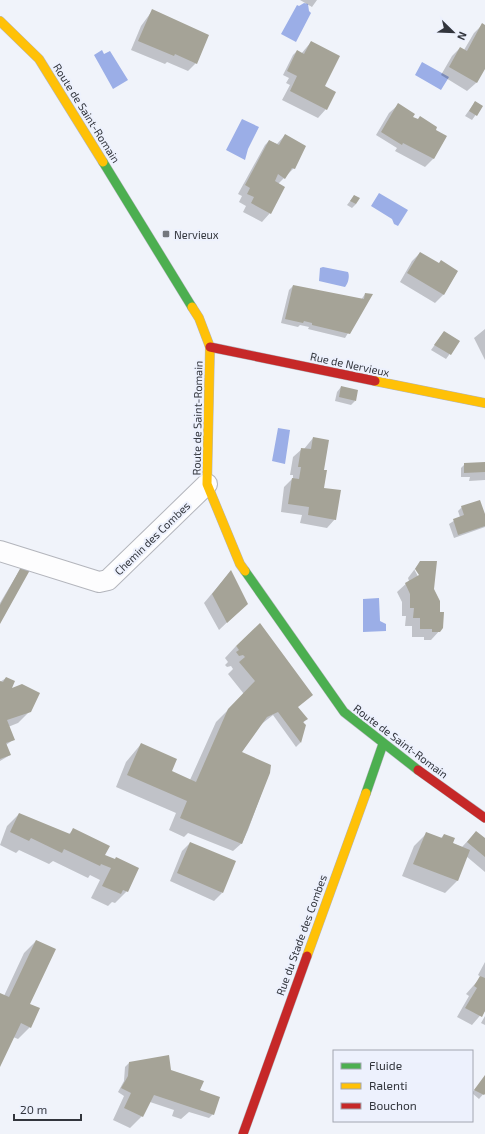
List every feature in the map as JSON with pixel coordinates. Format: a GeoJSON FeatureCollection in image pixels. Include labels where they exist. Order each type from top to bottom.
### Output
{"type":"FeatureCollection","features":[{"type":"Feature","properties":{"kind":"main road","name":"Route de Saint-Romain"},"geometry":{"type":"LineString","coordinates":[[0,21],[39,59],[199,318],[210,347],[208,484],[240,564],[314,673],[344,712],[383,744],[485,818]]}},
{"type":"Feature","properties":{"kind":"main road","name":"Rue de Nervieux"},"geometry":{"type":"LineString","coordinates":[[210,347],[485,403]]}},
{"type":"Feature","properties":{"kind":"main road","name":"Rue du Stade des Combes"},"geometry":{"type":"LineString","coordinates":[[243,1134],[383,744]]}},
{"type":"Feature","properties":{"kind":"street","name":"Chemin des Combes"},"geometry":{"type":"LineString","coordinates":[[0,551],[99,582],[108,580],[208,484]]}},
{"type":"Feature","properties":{"kind":"water"},"geometry":{"type":"Polygon","coordinates":[[[304,3],[308,4],[309,11],[311,13],[296,42],[281,34],[297,5],[299,6],[304,3]]]}},
{"type":"Feature","properties":{"kind":"water"},"geometry":{"type":"Polygon","coordinates":[[[102,50],[104,54],[110,51],[128,80],[113,89],[94,55],[102,50]]]}},
{"type":"Feature","properties":{"kind":"water"},"geometry":{"type":"Polygon","coordinates":[[[422,62],[449,77],[441,90],[415,75],[422,62]]]}},
{"type":"Feature","properties":{"kind":"water"},"geometry":{"type":"Polygon","coordinates":[[[242,119],[259,127],[248,149],[245,160],[226,150],[242,119]]]}},
{"type":"Feature","properties":{"kind":"water"},"geometry":{"type":"Polygon","coordinates":[[[379,193],[408,210],[398,226],[394,224],[392,219],[371,206],[379,193]]]}},
{"type":"Feature","properties":{"kind":"water"},"geometry":{"type":"Polygon","coordinates":[[[323,267],[348,272],[349,276],[345,287],[319,281],[320,268],[323,267]]]}},
{"type":"Feature","properties":{"kind":"water"},"geometry":{"type":"Polygon","coordinates":[[[278,428],[290,430],[285,464],[272,461],[278,428]]]}},
{"type":"Feature","properties":{"kind":"water"},"geometry":{"type":"Polygon","coordinates":[[[379,598],[380,621],[386,624],[386,631],[363,632],[363,599],[379,598]]]}},
{"type":"Feature","properties":{"kind":"building"},"geometry":{"type":"Polygon","coordinates":[[[152,9],[209,35],[197,64],[175,54],[174,56],[138,41],[152,9]]]}},
{"type":"Feature","properties":{"kind":"building"},"geometry":{"type":"Polygon","coordinates":[[[482,23],[485,25],[485,69],[477,83],[449,67],[460,47],[467,51],[482,23]]]}},
{"type":"Feature","properties":{"kind":"building"},"geometry":{"type":"Polygon","coordinates":[[[311,41],[340,56],[325,86],[336,92],[327,110],[290,91],[297,76],[287,71],[297,50],[304,54],[311,41]]]}},
{"type":"Feature","properties":{"kind":"building"},"geometry":{"type":"Polygon","coordinates":[[[475,101],[483,106],[477,116],[469,111],[475,101]]]}},
{"type":"Feature","properties":{"kind":"building"},"geometry":{"type":"Polygon","coordinates":[[[398,103],[415,114],[413,117],[418,119],[420,116],[437,127],[436,130],[447,136],[434,159],[403,143],[402,145],[381,132],[398,103]]]}},
{"type":"Feature","properties":{"kind":"building"},"geometry":{"type":"Polygon","coordinates":[[[285,134],[306,146],[295,169],[292,168],[285,179],[278,174],[275,181],[285,187],[271,214],[251,203],[254,197],[247,194],[250,188],[245,185],[269,140],[279,145],[285,134]]]}},
{"type":"Feature","properties":{"kind":"building"},"geometry":{"type":"Polygon","coordinates":[[[354,195],[360,198],[356,204],[350,201],[354,195]]]}},
{"type":"Feature","properties":{"kind":"building"},"geometry":{"type":"Polygon","coordinates":[[[420,252],[439,263],[441,260],[458,271],[444,295],[407,273],[420,252]]]}},
{"type":"Feature","properties":{"kind":"building"},"geometry":{"type":"Polygon","coordinates":[[[293,285],[364,299],[365,293],[373,294],[350,334],[312,325],[312,323],[304,321],[303,323],[285,319],[293,285]]]}},
{"type":"Feature","properties":{"kind":"building"},"geometry":{"type":"Polygon","coordinates":[[[444,331],[460,341],[451,355],[434,345],[444,331]]]}},
{"type":"Feature","properties":{"kind":"building"},"geometry":{"type":"Polygon","coordinates":[[[341,386],[358,390],[356,401],[339,397],[341,386]]]}},
{"type":"Feature","properties":{"kind":"building"},"geometry":{"type":"Polygon","coordinates":[[[313,437],[329,440],[324,470],[327,470],[324,488],[341,490],[336,520],[308,515],[309,507],[288,504],[292,478],[299,479],[301,467],[298,467],[301,448],[311,449],[313,437]]]}},
{"type":"Feature","properties":{"kind":"building"},"geometry":{"type":"Polygon","coordinates":[[[485,462],[485,472],[464,473],[464,463],[485,462]]]}},
{"type":"Feature","properties":{"kind":"building"},"geometry":{"type":"Polygon","coordinates":[[[480,500],[485,514],[485,526],[458,535],[453,519],[464,515],[461,506],[480,500]]]}},
{"type":"Feature","properties":{"kind":"building"},"geometry":{"type":"Polygon","coordinates":[[[420,561],[437,561],[434,589],[440,601],[440,612],[444,612],[443,628],[440,632],[432,632],[432,629],[420,629],[420,618],[413,618],[414,608],[410,608],[410,594],[405,583],[419,575],[415,569],[420,561]]]}},
{"type":"Feature","properties":{"kind":"building"},"geometry":{"type":"Polygon","coordinates":[[[21,567],[30,570],[0,624],[0,605],[21,567]]]}},
{"type":"Feature","properties":{"kind":"building"},"geometry":{"type":"Polygon","coordinates":[[[231,570],[248,604],[227,623],[212,594],[231,570]]]}},
{"type":"Feature","properties":{"kind":"building"},"geometry":{"type":"Polygon","coordinates":[[[260,623],[313,695],[298,707],[308,719],[303,722],[306,725],[301,743],[278,712],[267,717],[242,752],[271,765],[270,773],[242,844],[180,818],[187,801],[127,775],[141,743],[177,759],[172,771],[196,782],[228,709],[255,681],[239,662],[245,657],[243,655],[239,656],[236,652],[239,650],[236,646],[260,623]]]}},
{"type":"Feature","properties":{"kind":"building"},"geometry":{"type":"Polygon","coordinates":[[[6,677],[15,681],[12,688],[22,684],[40,693],[31,712],[7,720],[15,740],[6,743],[11,755],[0,759],[0,681],[3,682],[6,677]]]}},
{"type":"Feature","properties":{"kind":"building"},"geometry":{"type":"Polygon","coordinates":[[[19,813],[70,834],[73,828],[110,846],[105,855],[115,859],[116,857],[139,868],[128,892],[123,890],[121,894],[102,886],[111,868],[101,864],[100,866],[64,849],[62,853],[31,838],[29,841],[10,832],[19,813]]]}},
{"type":"Feature","properties":{"kind":"building"},"geometry":{"type":"Polygon","coordinates":[[[476,831],[485,838],[485,857],[467,842],[476,831]]]}},
{"type":"Feature","properties":{"kind":"building"},"geometry":{"type":"Polygon","coordinates":[[[426,832],[442,838],[444,834],[455,838],[453,843],[470,850],[458,881],[413,864],[426,832]]]}},
{"type":"Feature","properties":{"kind":"building"},"geometry":{"type":"Polygon","coordinates":[[[190,842],[236,861],[223,893],[177,873],[190,842]]]}},
{"type":"Feature","properties":{"kind":"building"},"geometry":{"type":"Polygon","coordinates":[[[36,940],[56,949],[30,1004],[40,1008],[31,1028],[21,1023],[0,1067],[0,993],[9,997],[36,940]]]}},
{"type":"Feature","properties":{"kind":"building"},"geometry":{"type":"Polygon","coordinates":[[[480,976],[485,978],[485,1011],[482,1017],[465,1008],[477,988],[474,986],[480,976]]]}},
{"type":"Feature","properties":{"kind":"building"},"geometry":{"type":"Polygon","coordinates":[[[169,1055],[171,1070],[204,1081],[200,1090],[220,1097],[214,1115],[154,1095],[143,1117],[124,1108],[131,1093],[121,1088],[128,1076],[129,1062],[169,1055]]]}},
{"type":"Feature","properties":{"kind":"building"},"geometry":{"type":"Polygon","coordinates":[[[485,1075],[485,1094],[484,1095],[474,1090],[485,1075]]]}},
{"type":"Feature","properties":{"kind":"traffic: fast"},"geometry":{"type":"LineString","coordinates":[[103,162],[192,307]]}},
{"type":"Feature","properties":{"kind":"traffic: fast"},"geometry":{"type":"LineString","coordinates":[[245,571],[344,712],[418,770]]}},
{"type":"Feature","properties":{"kind":"traffic: fast"},"geometry":{"type":"LineString","coordinates":[[366,793],[383,744]]}},
{"type":"Feature","properties":{"kind":"traffic: slow"},"geometry":{"type":"LineString","coordinates":[[0,21],[39,59],[103,162]]}},
{"type":"Feature","properties":{"kind":"traffic: slow"},"geometry":{"type":"LineString","coordinates":[[192,307],[199,318],[210,347],[207,484],[240,564],[245,571]]}},
{"type":"Feature","properties":{"kind":"traffic: slow"},"geometry":{"type":"LineString","coordinates":[[375,381],[485,403]]}},
{"type":"Feature","properties":{"kind":"traffic: slow"},"geometry":{"type":"LineString","coordinates":[[307,956],[366,793]]}},
{"type":"Feature","properties":{"kind":"traffic: jam"},"geometry":{"type":"LineString","coordinates":[[210,347],[375,381]]}},
{"type":"Feature","properties":{"kind":"traffic: jam"},"geometry":{"type":"LineString","coordinates":[[418,770],[485,818]]}},
{"type":"Feature","properties":{"kind":"traffic: jam"},"geometry":{"type":"LineString","coordinates":[[243,1134],[307,956]]}},
{"type":"Feature","properties":{"kind":"place","name":"Nervieux"},"geometry":{"type":"Point","coordinates":[166,234]}}]}
